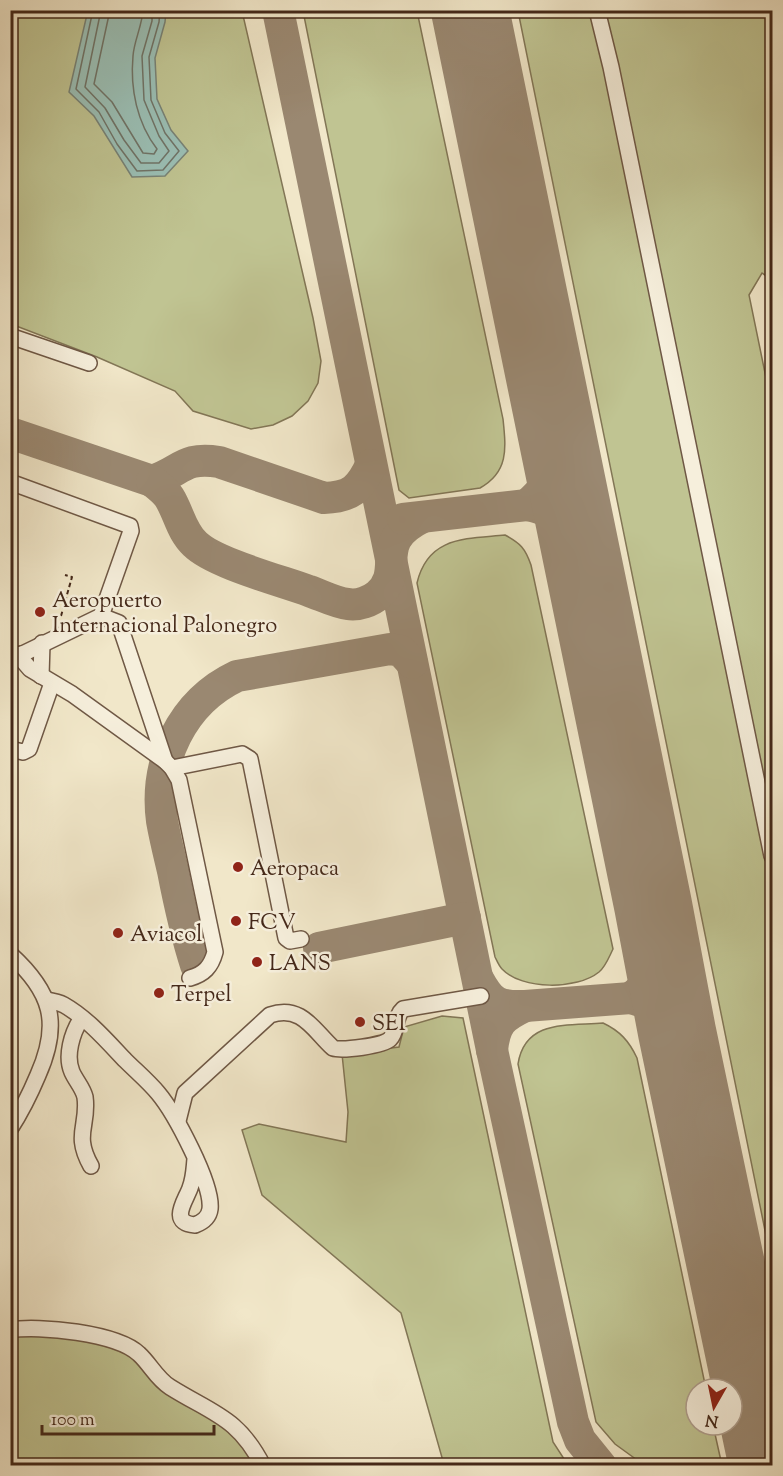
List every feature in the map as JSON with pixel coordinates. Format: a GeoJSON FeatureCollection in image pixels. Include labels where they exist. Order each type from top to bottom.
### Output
{"type":"FeatureCollection","features":[{"type":"Feature","properties":{"kind":"street"},"geometry":{"type":"LineString","coordinates":[[597,10],[618,102],[772,856]]}},
{"type":"Feature","properties":{"kind":"street"},"geometry":{"type":"LineString","coordinates":[[10,336],[89,363]]}},
{"type":"Feature","properties":{"kind":"street"},"geometry":{"type":"LineString","coordinates":[[10,482],[130,526],[131,531],[101,616]]}},
{"type":"Feature","properties":{"kind":"street"},"geometry":{"type":"LineString","coordinates":[[168,765],[119,623],[101,616],[16,657],[30,669],[87,704],[168,765],[179,780],[215,952],[208,968],[198,976],[190,978]]}},
{"type":"Feature","properties":{"kind":"street"},"geometry":{"type":"LineString","coordinates":[[10,749],[23,752],[29,749],[47,680],[42,643]]}},
{"type":"Feature","properties":{"kind":"street"},"geometry":{"type":"LineString","coordinates":[[168,765],[242,754],[250,759],[286,938],[302,939]]}},
{"type":"Feature","properties":{"kind":"street"},"geometry":{"type":"LineString","coordinates":[[10,954],[34,980],[46,1000],[51,1024],[48,1051],[30,1093],[10,1129]]}},
{"type":"Feature","properties":{"kind":"street"},"geometry":{"type":"LineString","coordinates":[[178,1121],[185,1093],[264,1019],[276,1013],[302,1018],[310,1023],[333,1048],[345,1050],[387,1042],[392,1037],[399,1013],[403,1009],[481,996]]}},
{"type":"Feature","properties":{"kind":"street"},"geometry":{"type":"LineString","coordinates":[[46,1000],[62,1004],[99,1033],[158,1093],[178,1121],[195,1159]]}},
{"type":"Feature","properties":{"kind":"street"},"geometry":{"type":"LineString","coordinates":[[81,1019],[72,1036],[69,1061],[72,1073],[85,1096],[81,1138],[84,1155],[91,1166]]}},
{"type":"Feature","properties":{"kind":"street"},"geometry":{"type":"LineString","coordinates":[[158,1093],[172,1095],[185,1093]]}},
{"type":"Feature","properties":{"kind":"street"},"geometry":{"type":"LineString","coordinates":[[10,1330],[36,1327],[112,1339],[125,1345],[139,1354],[167,1385],[220,1414],[232,1424],[256,1453],[263,1466]]}},
{"type":"Feature","properties":{"kind":"path"},"geometry":{"type":"LineString","coordinates":[[61,616],[72,577],[65,575]]}},
{"type":"Feature","properties":{"kind":"green space"},"geometry":{"type":"Polygon","coordinates":[[[10,11],[242,11],[321,361],[318,383],[308,401],[292,416],[273,425],[251,429],[193,411],[175,391],[97,357],[11,324],[10,11]]]}},
{"type":"Feature","properties":{"kind":"green space"},"geometry":{"type":"Polygon","coordinates":[[[303,11],[417,11],[503,419],[505,449],[501,467],[489,482],[480,488],[409,498],[399,490],[303,11]]]}},
{"type":"Feature","properties":{"kind":"green space"},"geometry":{"type":"Polygon","coordinates":[[[518,11],[772,11],[772,280],[762,273],[749,295],[772,407],[772,1265],[518,11]]]}},
{"type":"Feature","properties":{"kind":"green space"},"geometry":{"type":"Polygon","coordinates":[[[505,535],[522,547],[531,565],[613,949],[599,972],[589,978],[564,984],[536,984],[522,981],[502,969],[495,957],[417,583],[422,568],[439,548],[463,540],[505,535]]]}},
{"type":"Feature","properties":{"kind":"green space"},"geometry":{"type":"Polygon","coordinates":[[[442,1016],[463,1018],[553,1442],[568,1465],[442,1465],[443,1461],[401,1313],[262,1195],[242,1130],[259,1124],[346,1142],[348,1112],[342,1054],[399,1047],[404,1027],[442,1016]]]}},
{"type":"Feature","properties":{"kind":"green space"},"geometry":{"type":"Polygon","coordinates":[[[603,1023],[623,1037],[637,1058],[703,1377],[684,1377],[684,1437],[716,1437],[721,1461],[719,1465],[644,1465],[615,1444],[596,1422],[518,1064],[522,1049],[529,1039],[539,1032],[563,1025],[603,1023]]]}},
{"type":"Feature","properties":{"kind":"green space"},"geometry":{"type":"Polygon","coordinates":[[[10,1329],[112,1340],[205,1405],[265,1465],[11,1465],[10,1329]]]}},
{"type":"Feature","properties":{"kind":"water"},"geometry":{"type":"Polygon","coordinates":[[[88,10],[166,11],[155,58],[157,99],[171,130],[188,151],[165,176],[132,177],[94,116],[69,92],[88,10]]]}},
{"type":"Feature","properties":{"kind":"taxiway"},"geometry":{"type":"LineString","coordinates":[[278,10],[492,1050],[573,1422],[580,1440],[601,1466]]}},
{"type":"Feature","properties":{"kind":"taxiway"},"geometry":{"type":"LineString","coordinates":[[554,425],[555,460],[550,478],[545,487],[527,505],[551,513],[579,543]]}},
{"type":"Feature","properties":{"kind":"taxiway"},"geometry":{"type":"LineString","coordinates":[[10,433],[152,481],[197,461],[219,462],[324,498],[341,496],[354,490],[363,480],[371,465]]}},
{"type":"Feature","properties":{"kind":"taxiway"},"geometry":{"type":"LineString","coordinates":[[152,481],[169,497],[186,533],[204,551],[249,571],[348,604],[364,602],[378,595],[390,576],[393,546],[398,536],[423,517]]}},
{"type":"Feature","properties":{"kind":"taxiway"},"geometry":{"type":"LineString","coordinates":[[403,519],[527,505]]}},
{"type":"Feature","properties":{"kind":"taxiway"},"geometry":{"type":"LineString","coordinates":[[196,965],[164,834],[161,799],[168,756],[187,717],[218,687],[237,676],[390,649],[401,651],[412,663]]}},
{"type":"Feature","properties":{"kind":"taxiway"},"geometry":{"type":"LineString","coordinates":[[319,948],[465,918]]}},
{"type":"Feature","properties":{"kind":"taxiway"},"geometry":{"type":"LineString","coordinates":[[662,952],[658,967],[651,978],[631,998],[657,1010],[677,1032]]}},
{"type":"Feature","properties":{"kind":"taxiway"},"geometry":{"type":"LineString","coordinates":[[478,979],[496,1002],[508,1006],[525,1006],[501,1022],[495,1033],[492,1050]]}},
{"type":"Feature","properties":{"kind":"taxiway"},"geometry":{"type":"LineString","coordinates":[[525,1006],[631,998]]}},
{"type":"Feature","properties":{"kind":"runway"},"geometry":{"type":"LineString","coordinates":[[470,10],[677,1032],[768,1466]]}},
{"type":"Feature","properties":{"kind":"place","name":"Aeropuerto Internacional Palonegro"},"geometry":{"type":"Point","coordinates":[40,612]}},
{"type":"Feature","properties":{"kind":"place","name":"Aeropaca"},"geometry":{"type":"Point","coordinates":[238,867]}},
{"type":"Feature","properties":{"kind":"place","name":"FCV"},"geometry":{"type":"Point","coordinates":[236,921]}},
{"type":"Feature","properties":{"kind":"place","name":"Aviacol"},"geometry":{"type":"Point","coordinates":[118,933]}},
{"type":"Feature","properties":{"kind":"place","name":"LANS"},"geometry":{"type":"Point","coordinates":[257,962]}},
{"type":"Feature","properties":{"kind":"place","name":"Terpel"},"geometry":{"type":"Point","coordinates":[159,993]}},
{"type":"Feature","properties":{"kind":"place","name":"SEI"},"geometry":{"type":"Point","coordinates":[360,1022]}}]}
